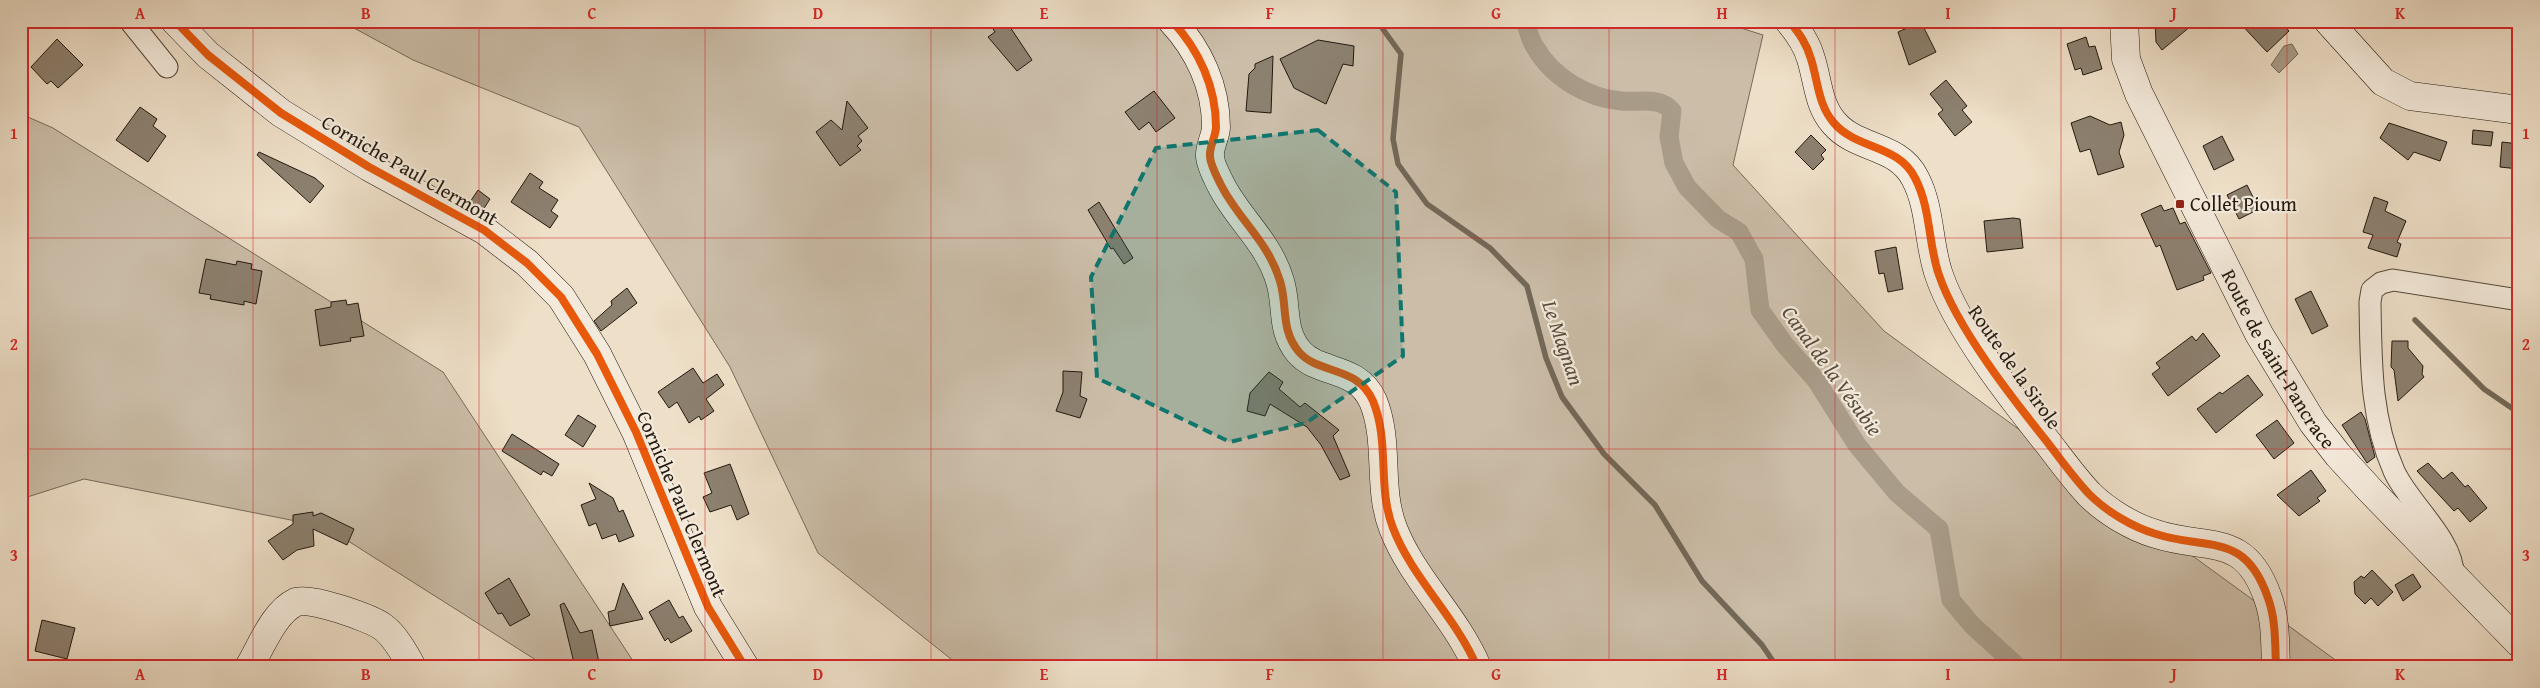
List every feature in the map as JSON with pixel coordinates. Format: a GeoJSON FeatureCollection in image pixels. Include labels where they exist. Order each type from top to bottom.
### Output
{"type":"FeatureCollection","features":[{"type":"Feature","properties":{"kind":"street"},"geometry":{"type":"LineString","coordinates":[[130,21],[167,67]]}},
{"type":"Feature","properties":{"kind":"street","name":"Corniche Paul Clermont"},"geometry":{"type":"LineString","coordinates":[[175,21],[208,55],[280,113],[369,167],[484,230],[527,263],[561,297],[597,354],[636,432],[708,608],[745,667]]}},
{"type":"Feature","properties":{"kind":"street"},"geometry":{"type":"LineString","coordinates":[[1172,21],[1186,36],[1200,59],[1213,100],[1216,128],[1210,156],[1221,185],[1272,257],[1281,283],[1288,337],[1301,354],[1318,364],[1343,372],[1358,382],[1372,400],[1381,428],[1386,510],[1393,529],[1404,550],[1453,624],[1477,667]]}},
{"type":"Feature","properties":{"kind":"street","name":"Route de la Sirole"},"geometry":{"type":"LineString","coordinates":[[1789,21],[1805,44],[1814,68],[1820,99],[1832,121],[1849,135],[1897,156],[1911,170],[1922,194],[1932,256],[1943,287],[1980,350],[2025,415],[2081,485],[2109,509],[2154,534],[2228,548],[2249,563],[2263,585],[2271,609],[2276,667]]}},
{"type":"Feature","properties":{"kind":"street","name":"Route de Saint-Pancrace"},"geometry":{"type":"LineString","coordinates":[[2124,21],[2126,59],[2139,94],[2260,334],[2313,423],[2338,455],[2453,577],[2519,643]]}},
{"type":"Feature","properties":{"kind":"street"},"geometry":{"type":"LineString","coordinates":[[2328,21],[2383,82],[2410,96],[2519,110]]}},
{"type":"Feature","properties":{"kind":"street"},"geometry":{"type":"LineString","coordinates":[[2453,577],[2453,568],[2445,545],[2394,472],[2377,418],[2372,383],[2370,302],[2372,290],[2381,283],[2392,280],[2519,300]]}},
{"type":"Feature","properties":{"kind":"street"},"geometry":{"type":"LineString","coordinates":[[249,667],[286,609],[297,601],[309,601],[366,619],[384,627],[398,644],[412,667]]}},
{"type":"Feature","properties":{"kind":"highlighted area"},"geometry":{"type":"Polygon","coordinates":[[[1318,130],[1396,192],[1403,356],[1306,423],[1230,442],[1097,378],[1091,277],[1156,148],[1318,130]]]}},
{"type":"Feature","properties":{"kind":"shaded area"},"geometry":{"type":"Polygon","coordinates":[[[341,21],[1719,21],[1763,35],[1733,165],[1884,331],[2345,667],[961,667],[818,553],[730,367],[579,127],[413,60],[341,21]]]}},
{"type":"Feature","properties":{"kind":"shaded area"},"geometry":{"type":"Polygon","coordinates":[[[2292,44],[2298,54],[2279,73],[2271,65],[2284,46],[2292,44]]]}},
{"type":"Feature","properties":{"kind":"shaded area"},"geometry":{"type":"Polygon","coordinates":[[[21,114],[53,128],[443,372],[637,667],[547,667],[326,527],[84,479],[21,499],[21,114]]]}},
{"type":"Feature","properties":{"kind":"building"},"geometry":{"type":"Polygon","coordinates":[[[988,21],[1006,21],[1032,60],[1017,71],[988,37],[995,32],[988,21]]]}},
{"type":"Feature","properties":{"kind":"building"},"geometry":{"type":"Polygon","coordinates":[[[2155,21],[2197,21],[2162,50],[2156,42],[2155,21]]]}},
{"type":"Feature","properties":{"kind":"building"},"geometry":{"type":"Polygon","coordinates":[[[2238,21],[2280,21],[2289,31],[2267,52],[2238,21]]]}},
{"type":"Feature","properties":{"kind":"building"},"geometry":{"type":"Polygon","coordinates":[[[1921,22],[1936,52],[1909,65],[1898,32],[1921,22]]]}},
{"type":"Feature","properties":{"kind":"building"},"geometry":{"type":"Polygon","coordinates":[[[2086,37],[2089,47],[2095,46],[2102,69],[2083,75],[2081,68],[2075,70],[2067,44],[2086,37]]]}},
{"type":"Feature","properties":{"kind":"building"},"geometry":{"type":"Polygon","coordinates":[[[57,39],[83,65],[58,88],[51,81],[47,84],[31,67],[57,39]]]}},
{"type":"Feature","properties":{"kind":"building"},"geometry":{"type":"Polygon","coordinates":[[[1318,40],[1354,46],[1353,66],[1343,64],[1326,104],[1294,88],[1280,59],[1318,40]]]}},
{"type":"Feature","properties":{"kind":"building"},"geometry":{"type":"Polygon","coordinates":[[[1273,56],[1271,113],[1246,111],[1249,74],[1255,68],[1255,64],[1273,56]]]}},
{"type":"Feature","properties":{"kind":"building"},"geometry":{"type":"Polygon","coordinates":[[[1946,80],[1967,106],[1962,110],[1972,122],[1955,136],[1938,114],[1943,110],[1930,94],[1946,80]]]}},
{"type":"Feature","properties":{"kind":"building"},"geometry":{"type":"Polygon","coordinates":[[[1154,91],[1175,118],[1156,132],[1149,122],[1139,130],[1125,112],[1154,91]]]}},
{"type":"Feature","properties":{"kind":"building"},"geometry":{"type":"Polygon","coordinates":[[[847,101],[868,128],[858,136],[862,141],[857,146],[861,150],[840,166],[816,132],[831,120],[842,130],[847,101]]]}},
{"type":"Feature","properties":{"kind":"building"},"geometry":{"type":"Polygon","coordinates":[[[140,107],[157,119],[153,126],[166,136],[148,162],[116,140],[140,107]]]}},
{"type":"Feature","properties":{"kind":"building"},"geometry":{"type":"Polygon","coordinates":[[[2090,116],[2110,125],[2121,122],[2124,135],[2119,152],[2124,167],[2098,175],[2090,149],[2080,152],[2071,123],[2090,116]]]}},
{"type":"Feature","properties":{"kind":"building"},"geometry":{"type":"Polygon","coordinates":[[[2389,123],[2447,142],[2440,161],[2414,152],[2408,160],[2380,138],[2389,123]]]}},
{"type":"Feature","properties":{"kind":"building"},"geometry":{"type":"Polygon","coordinates":[[[2473,130],[2493,132],[2491,146],[2472,144],[2473,130]]]}},
{"type":"Feature","properties":{"kind":"building"},"geometry":{"type":"Polygon","coordinates":[[[1811,135],[1826,150],[1821,155],[1824,159],[1813,170],[1795,152],[1811,135]]]}},
{"type":"Feature","properties":{"kind":"building"},"geometry":{"type":"Polygon","coordinates":[[[2222,136],[2234,160],[2214,170],[2203,146],[2222,136]]]}},
{"type":"Feature","properties":{"kind":"building"},"geometry":{"type":"Polygon","coordinates":[[[2502,142],[2519,144],[2519,169],[2500,167],[2502,142]]]}},
{"type":"Feature","properties":{"kind":"building"},"geometry":{"type":"Polygon","coordinates":[[[259,152],[315,178],[324,186],[310,203],[257,155],[259,152]]]}},
{"type":"Feature","properties":{"kind":"building"},"geometry":{"type":"Polygon","coordinates":[[[530,173],[543,182],[539,188],[558,200],[551,211],[558,216],[550,228],[511,202],[530,173]]]}},
{"type":"Feature","properties":{"kind":"building"},"geometry":{"type":"Polygon","coordinates":[[[2247,185],[2259,209],[2239,219],[2227,195],[2247,185]]]}},
{"type":"Feature","properties":{"kind":"building"},"geometry":{"type":"Polygon","coordinates":[[[478,190],[490,199],[483,210],[470,202],[478,190]]]}},
{"type":"Feature","properties":{"kind":"building"},"geometry":{"type":"Polygon","coordinates":[[[2374,197],[2388,202],[2385,211],[2406,221],[2397,242],[2401,244],[2397,257],[2368,248],[2373,235],[2363,232],[2374,197]]]}},
{"type":"Feature","properties":{"kind":"building"},"geometry":{"type":"Polygon","coordinates":[[[1099,202],[1133,258],[1124,264],[1113,248],[1111,249],[1088,210],[1099,202]]]}},
{"type":"Feature","properties":{"kind":"building"},"geometry":{"type":"Polygon","coordinates":[[[2161,205],[2164,211],[2173,208],[2180,224],[2185,222],[2211,273],[2203,276],[2204,280],[2177,290],[2160,245],[2156,247],[2141,214],[2161,205]]]}},
{"type":"Feature","properties":{"kind":"building"},"geometry":{"type":"Polygon","coordinates":[[[2020,219],[2023,248],[1987,252],[1984,221],[2020,219]]]}},
{"type":"Feature","properties":{"kind":"building"},"geometry":{"type":"Polygon","coordinates":[[[1896,247],[1903,289],[1888,292],[1884,273],[1879,274],[1875,251],[1896,247]]]}},
{"type":"Feature","properties":{"kind":"building"},"geometry":{"type":"Polygon","coordinates":[[[206,259],[236,265],[237,261],[252,264],[251,269],[262,271],[256,304],[244,301],[244,305],[210,299],[211,295],[199,293],[206,259]]]}},
{"type":"Feature","properties":{"kind":"building"},"geometry":{"type":"Polygon","coordinates":[[[627,288],[637,303],[601,331],[594,321],[612,305],[611,301],[627,288]]]}},
{"type":"Feature","properties":{"kind":"building"},"geometry":{"type":"Polygon","coordinates":[[[2311,291],[2328,326],[2312,334],[2295,299],[2311,291]]]}},
{"type":"Feature","properties":{"kind":"building"},"geometry":{"type":"Polygon","coordinates":[[[346,300],[347,305],[358,303],[364,336],[350,338],[351,341],[320,346],[315,310],[331,307],[331,302],[346,300]]]}},
{"type":"Feature","properties":{"kind":"building"},"geometry":{"type":"Polygon","coordinates":[[[2203,333],[2220,356],[2168,396],[2152,374],[2160,368],[2156,363],[2192,336],[2196,341],[2203,333]]]}},
{"type":"Feature","properties":{"kind":"building"},"geometry":{"type":"Polygon","coordinates":[[[2392,341],[2408,341],[2408,348],[2423,366],[2422,374],[2424,377],[2398,401],[2394,370],[2391,367],[2392,341]]]}},
{"type":"Feature","properties":{"kind":"building"},"geometry":{"type":"Polygon","coordinates":[[[693,368],[703,383],[717,374],[724,385],[706,399],[714,411],[701,420],[699,416],[689,423],[677,402],[669,408],[658,392],[693,368]]]}},
{"type":"Feature","properties":{"kind":"building"},"geometry":{"type":"Polygon","coordinates":[[[1063,371],[1082,372],[1080,396],[1087,399],[1080,418],[1056,411],[1063,392],[1063,371]]]}},
{"type":"Feature","properties":{"kind":"building"},"geometry":{"type":"Polygon","coordinates":[[[1269,372],[1283,382],[1279,389],[1300,407],[1305,403],[1339,430],[1333,436],[1350,476],[1340,480],[1321,445],[1307,427],[1270,404],[1265,416],[1247,411],[1250,393],[1269,372]]]}},
{"type":"Feature","properties":{"kind":"building"},"geometry":{"type":"Polygon","coordinates":[[[2248,375],[2263,395],[2216,433],[2197,409],[2248,375]]]}},
{"type":"Feature","properties":{"kind":"building"},"geometry":{"type":"Polygon","coordinates":[[[2361,412],[2365,419],[2375,457],[2367,463],[2342,425],[2361,412]]]}},
{"type":"Feature","properties":{"kind":"building"},"geometry":{"type":"Polygon","coordinates":[[[578,415],[596,426],[583,447],[565,435],[578,415]]]}},
{"type":"Feature","properties":{"kind":"building"},"geometry":{"type":"Polygon","coordinates":[[[2277,420],[2294,443],[2274,459],[2256,435],[2277,420]]]}},
{"type":"Feature","properties":{"kind":"building"},"geometry":{"type":"Polygon","coordinates":[[[512,434],[559,464],[552,476],[543,471],[541,475],[502,451],[512,434]]]}},
{"type":"Feature","properties":{"kind":"building"},"geometry":{"type":"Polygon","coordinates":[[[2428,463],[2443,479],[2452,472],[2465,487],[2468,485],[2487,508],[2470,522],[2458,508],[2454,511],[2417,471],[2428,463]]]}},
{"type":"Feature","properties":{"kind":"building"},"geometry":{"type":"Polygon","coordinates":[[[730,464],[749,514],[737,520],[731,505],[710,512],[703,497],[712,493],[704,473],[730,464]]]}},
{"type":"Feature","properties":{"kind":"building"},"geometry":{"type":"Polygon","coordinates":[[[2311,470],[2326,491],[2317,498],[2320,501],[2299,516],[2277,495],[2311,470]]]}},
{"type":"Feature","properties":{"kind":"building"},"geometry":{"type":"Polygon","coordinates":[[[589,483],[613,498],[619,512],[623,510],[634,536],[619,542],[616,534],[602,539],[596,523],[589,526],[581,505],[596,499],[589,483]]]}},
{"type":"Feature","properties":{"kind":"building"},"geometry":{"type":"Polygon","coordinates":[[[313,512],[313,516],[321,513],[354,529],[347,545],[313,529],[314,546],[297,550],[283,560],[268,541],[293,524],[293,515],[313,512]]]}},
{"type":"Feature","properties":{"kind":"building"},"geometry":{"type":"Polygon","coordinates":[[[2372,570],[2393,592],[2378,606],[2371,598],[2365,604],[2355,594],[2354,582],[2361,576],[2364,578],[2372,570]]]}},
{"type":"Feature","properties":{"kind":"building"},"geometry":{"type":"Polygon","coordinates":[[[2413,574],[2421,587],[2403,601],[2395,585],[2413,574]]]}},
{"type":"Feature","properties":{"kind":"building"},"geometry":{"type":"Polygon","coordinates":[[[509,578],[530,615],[510,626],[502,613],[498,614],[485,593],[509,578]]]}},
{"type":"Feature","properties":{"kind":"building"},"geometry":{"type":"Polygon","coordinates":[[[623,583],[643,619],[610,626],[608,612],[615,610],[623,583]]]}},
{"type":"Feature","properties":{"kind":"building"},"geometry":{"type":"Polygon","coordinates":[[[669,600],[679,618],[683,616],[692,631],[671,643],[668,638],[665,641],[649,612],[669,600]]]}},
{"type":"Feature","properties":{"kind":"building"},"geometry":{"type":"Polygon","coordinates":[[[564,603],[580,633],[592,630],[600,667],[575,667],[560,605],[564,603]]]}},
{"type":"Feature","properties":{"kind":"building"},"geometry":{"type":"Polygon","coordinates":[[[42,620],[75,628],[67,659],[35,651],[42,620]]]}},
{"type":"Feature","properties":{"kind":"waterway","name":"Le Magnan"},"geometry":{"type":"LineString","coordinates":[[1377,21],[1401,54],[1393,139],[1398,164],[1427,204],[1490,248],[1527,286],[1546,358],[1562,397],[1604,454],[1655,505],[1702,581],[1762,645],[1777,667]]}},
{"type":"Feature","properties":{"kind":"waterway","name":"Canal de la Vésubie"},"geometry":{"type":"LineString","coordinates":[[1525,21],[1532,41],[1542,58],[1551,68],[1583,91],[1608,99],[1661,103],[1672,111],[1669,137],[1674,163],[1687,187],[1718,219],[1739,232],[1754,259],[1760,310],[1785,345],[1816,380],[1857,445],[1897,493],[1939,529],[1951,600],[1972,625],[2018,667]]}},
{"type":"Feature","properties":{"kind":"waterway"},"geometry":{"type":"LineString","coordinates":[[2415,320],[2484,389],[2519,413]]}},
{"type":"Feature","properties":{"kind":"cycle path"},"geometry":{"type":"LineString","coordinates":[[175,21],[208,55],[281,113],[369,167],[484,230],[527,263],[561,297],[597,354],[636,432],[708,607],[745,667]]}},
{"type":"Feature","properties":{"kind":"cycle path"},"geometry":{"type":"LineString","coordinates":[[1172,21],[1182,32],[1198,57],[1213,98],[1216,127],[1210,153],[1212,167],[1228,197],[1261,242],[1275,267],[1280,281],[1289,335],[1299,352],[1307,359],[1358,381],[1373,401],[1381,432],[1384,481],[1388,512],[1393,528],[1411,564],[1458,631],[1477,667]]}},
{"type":"Feature","properties":{"kind":"cycle path"},"geometry":{"type":"LineString","coordinates":[[1789,21],[1807,48],[1822,101],[1834,123],[1843,132],[1898,159],[1908,167],[1915,178],[1924,201],[1935,263],[1947,296],[1972,340],[2018,405],[2083,488],[2111,512],[2129,523],[2156,534],[2223,547],[2236,553],[2248,562],[2259,577],[2271,606],[2275,632],[2276,667]]}},
{"type":"Feature","properties":{"kind":"place","name":"Collet Pioum"},"geometry":{"type":"Point","coordinates":[2180,204]}}]}
